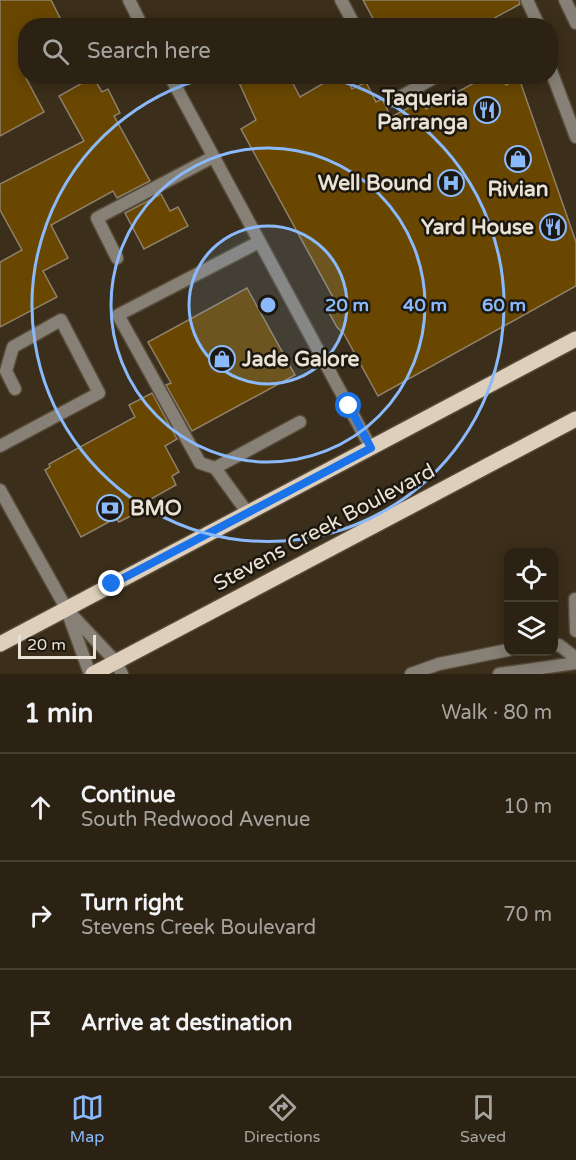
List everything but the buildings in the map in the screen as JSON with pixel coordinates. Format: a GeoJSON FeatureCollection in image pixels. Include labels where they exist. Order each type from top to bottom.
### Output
{"type":"FeatureCollection","features":[{"type":"Feature","properties":{"kind":"main road"},"geometry":{"type":"LineString","coordinates":[[0,644],[576,339]]}},
{"type":"Feature","properties":{"kind":"main road","name":"Stevens Creek Boulevard"},"geometry":{"type":"LineString","coordinates":[[91,674],[119,668],[576,418]]}},
{"type":"Feature","properties":{"kind":"street"},"geometry":{"type":"LineString","coordinates":[[129,0],[138,18]]}},
{"type":"Feature","properties":{"kind":"street"},"geometry":{"type":"LineString","coordinates":[[341,0],[351,18]]}},
{"type":"Feature","properties":{"kind":"street"},"geometry":{"type":"LineString","coordinates":[[527,0],[533,18]]}},
{"type":"Feature","properties":{"kind":"street"},"geometry":{"type":"LineString","coordinates":[[570,4],[576,23]]}},
{"type":"Feature","properties":{"kind":"street"},"geometry":{"type":"LineString","coordinates":[[174,84],[371,448]]}},
{"type":"Feature","properties":{"kind":"street"},"geometry":{"type":"LineString","coordinates":[[393,101],[423,84]]}},
{"type":"Feature","properties":{"kind":"street"},"geometry":{"type":"LineString","coordinates":[[556,84],[576,137]]}},
{"type":"Feature","properties":{"kind":"street"},"geometry":{"type":"LineString","coordinates":[[117,258],[97,218],[213,157]]}},
{"type":"Feature","properties":{"kind":"street"},"geometry":{"type":"LineString","coordinates":[[247,512],[215,468],[200,463],[118,315],[259,242]]}},
{"type":"Feature","properties":{"kind":"street"},"geometry":{"type":"LineString","coordinates":[[0,446],[99,393],[61,320],[13,347],[6,371],[15,389]]}},
{"type":"Feature","properties":{"kind":"street"},"geometry":{"type":"LineString","coordinates":[[215,468],[300,422]]}},
{"type":"Feature","properties":{"kind":"street"},"geometry":{"type":"LineString","coordinates":[[0,490],[66,608],[91,674]]}},
{"type":"Feature","properties":{"kind":"street"},"geometry":{"type":"LineString","coordinates":[[575,599],[576,631]]}},
{"type":"Feature","properties":{"kind":"street"},"geometry":{"type":"LineString","coordinates":[[66,608],[119,668]]}},
{"type":"Feature","properties":{"kind":"street"},"geometry":{"type":"LineString","coordinates":[[558,645],[576,658]]}},
{"type":"Feature","properties":{"kind":"street"},"geometry":{"type":"LineString","coordinates":[[411,674],[439,663],[504,651]]}},
{"type":"Feature","properties":{"kind":"street"},"geometry":{"type":"LineString","coordinates":[[499,674],[576,663]]}},
{"type":"Feature","properties":{"kind":"place","name":"Taqueria Parranga"},"geometry":{"type":"Point","coordinates":[487,110]}},
{"type":"Feature","properties":{"kind":"place","name":"Rivian"},"geometry":{"type":"Point","coordinates":[518,159]}},
{"type":"Feature","properties":{"kind":"place","name":"Well Bound"},"geometry":{"type":"Point","coordinates":[451,183]}},
{"type":"Feature","properties":{"kind":"place","name":"Yard House"},"geometry":{"type":"Point","coordinates":[553,227]}},
{"type":"Feature","properties":{"kind":"place","name":"Jade Galore"},"geometry":{"type":"Point","coordinates":[222,359]}},
{"type":"Feature","properties":{"kind":"place","name":"BMO"},"geometry":{"type":"Point","coordinates":[110,508]}},
{"type":"Feature","properties":{"kind":"route"},"geometry":{"type":"LineString","coordinates":[[112,584],[371,448],[349,406]]}}]}
